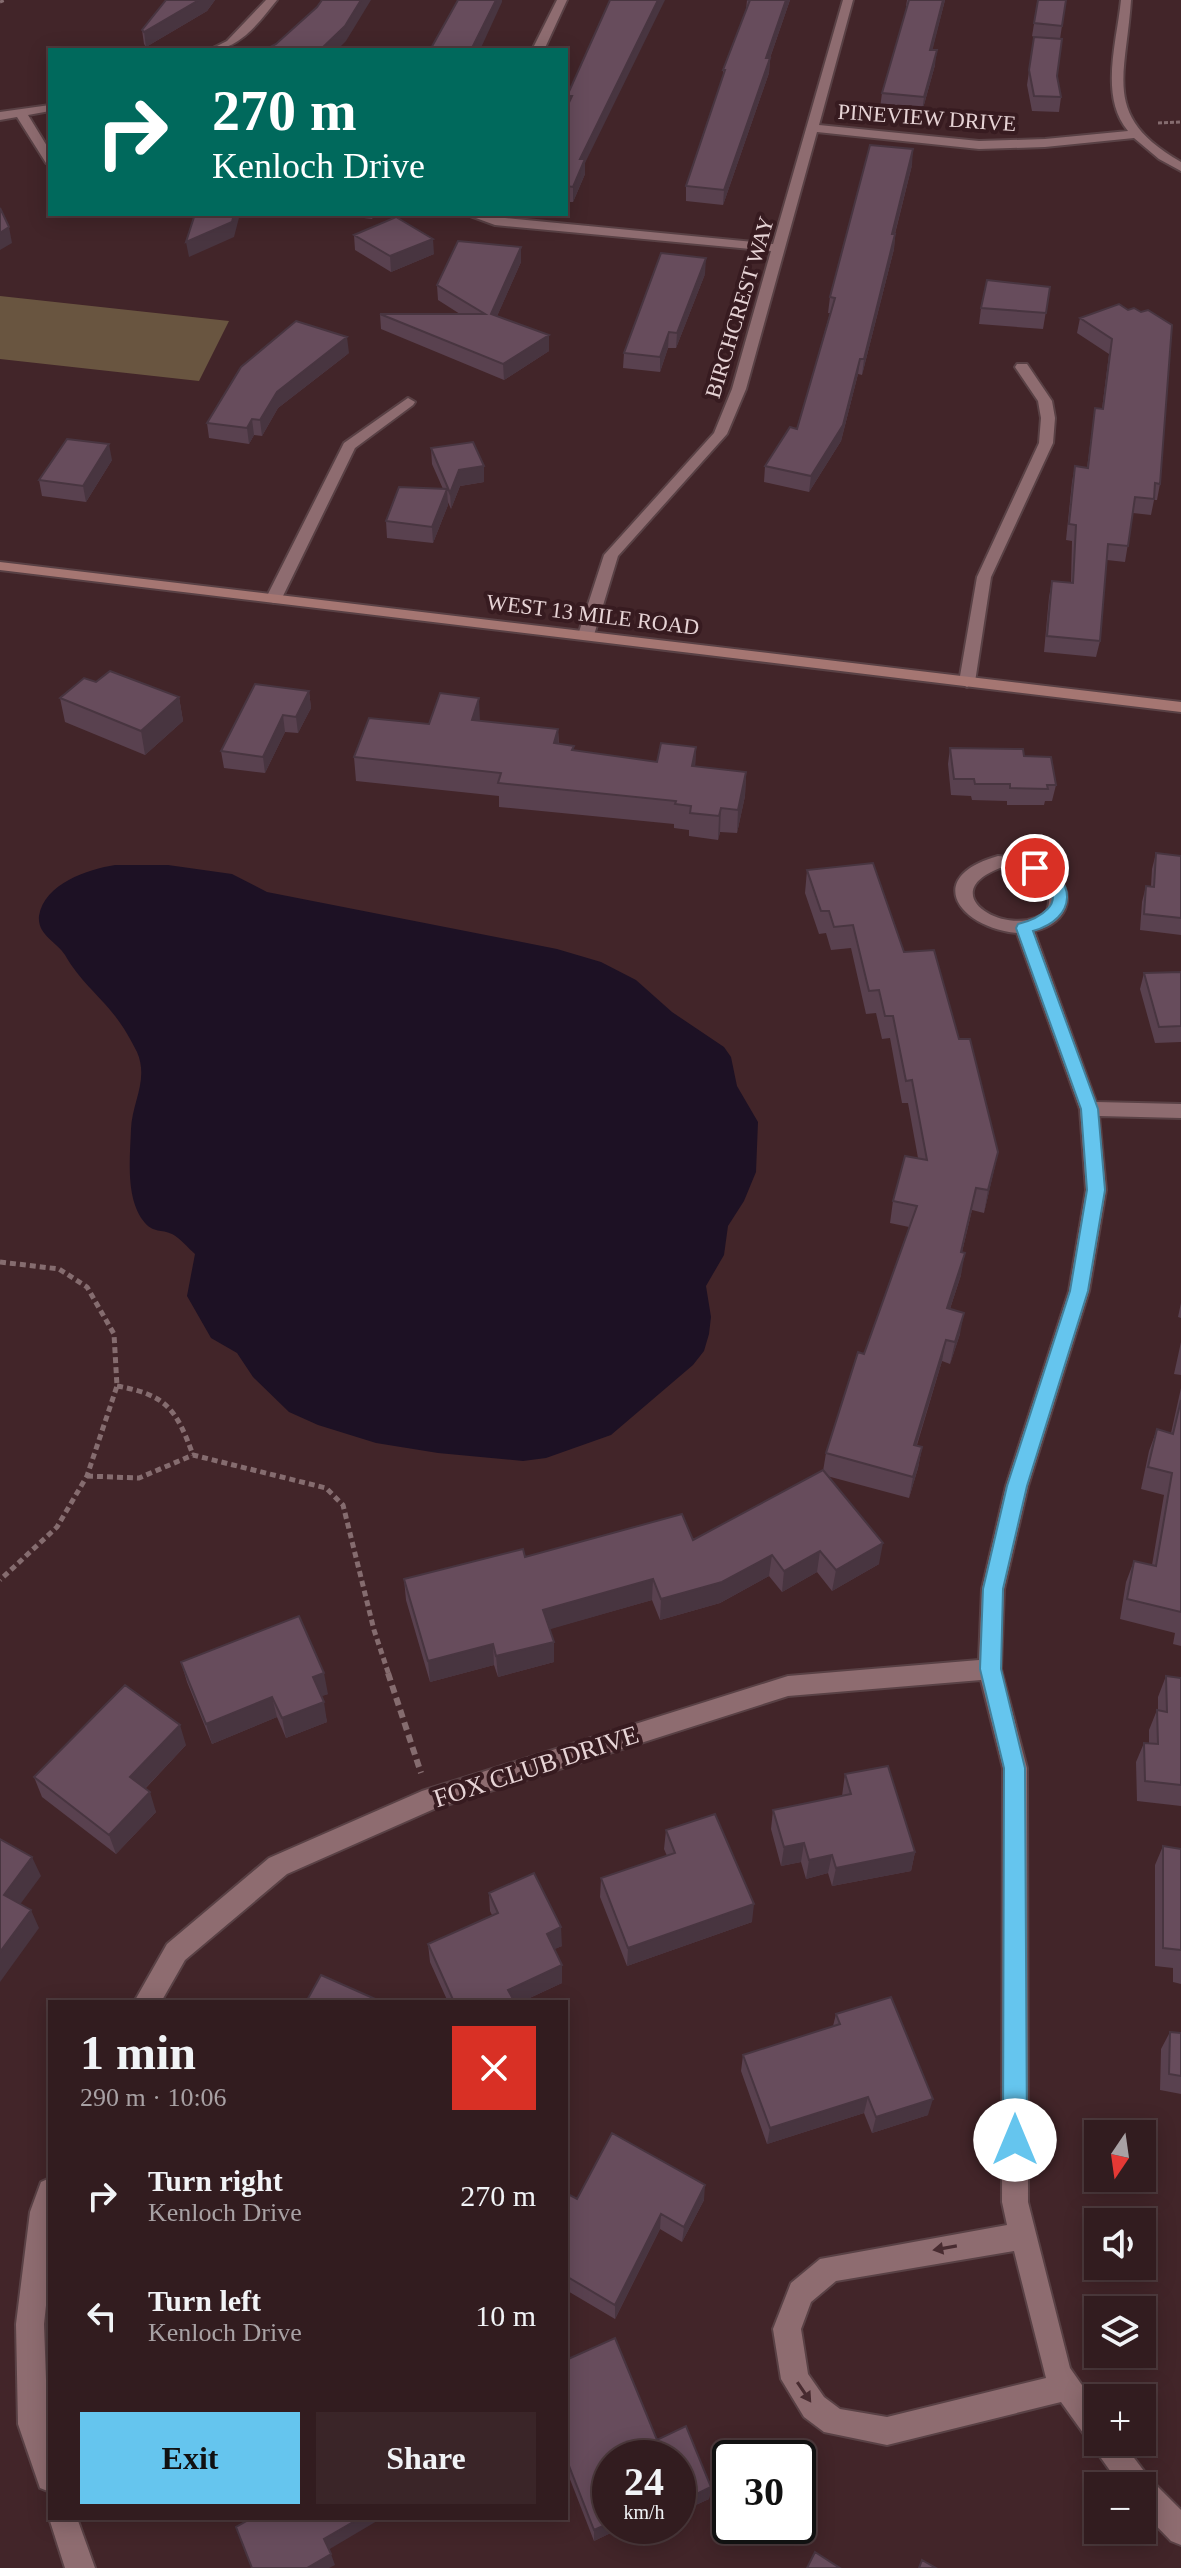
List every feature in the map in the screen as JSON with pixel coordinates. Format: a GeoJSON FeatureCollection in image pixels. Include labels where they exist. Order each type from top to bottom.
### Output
{"type":"FeatureCollection","features":[{"type":"Feature","properties":{"kind":"street"},"geometry":{"type":"LineString","coordinates":[[220,48],[231,43],[272,0]]}},
{"type":"Feature","properties":{"kind":"street"},"geometry":{"type":"LineString","coordinates":[[539,48],[562,0]]}},
{"type":"Feature","properties":{"kind":"street","name":"BIRCHCREST WAY"},"geometry":{"type":"LineString","coordinates":[[586,635],[611,555],[720,434],[739,389],[848,0]]}},
{"type":"Feature","properties":{"kind":"street"},"geometry":{"type":"LineString","coordinates":[[1126,0],[1118,107],[1136,134],[1166,160],[1181,167]]}},
{"type":"Feature","properties":{"kind":"street"},"geometry":{"type":"LineString","coordinates":[[0,116],[48,108]]}},
{"type":"Feature","properties":{"kind":"street"},"geometry":{"type":"LineString","coordinates":[[21,114],[48,157]]}},
{"type":"Feature","properties":{"kind":"street","name":"PINEVIEW DRIVE"},"geometry":{"type":"LineString","coordinates":[[812,128],[979,145],[1045,143],[1136,134]]}},
{"type":"Feature","properties":{"kind":"street"},"geometry":{"type":"LineString","coordinates":[[478,216],[495,221],[778,248]]}},
{"type":"Feature","properties":{"kind":"street"},"geometry":{"type":"LineString","coordinates":[[967,682],[984,577],[1046,443],[1046,398],[1022,367]]}},
{"type":"Feature","properties":{"kind":"street"},"geometry":{"type":"LineString","coordinates":[[274,598],[349,446],[408,402]]}},
{"type":"Feature","properties":{"kind":"street","name":"WEST 13 MILE ROAD"},"geometry":{"type":"LineString","coordinates":[[0,566],[1181,707]]}},
{"type":"Feature","properties":{"kind":"street"},"geometry":{"type":"LineString","coordinates":[[1007,862],[1035,868],[1050,878],[1059,890],[1061,903],[1055,914],[1042,923],[1024,928],[995,925],[971,912],[962,899],[961,887],[968,875],[980,866],[1007,862]]}},
{"type":"Feature","properties":{"kind":"street"},"geometry":{"type":"LineString","coordinates":[[1024,928],[1089,1109],[1096,1190],[1079,1291],[1017,1486],[993,1589],[990,1669],[1015,1768],[1015,2202],[1058,2374],[1084,2412]]}},
{"type":"Feature","properties":{"kind":"street"},"geometry":{"type":"LineString","coordinates":[[1089,1109],[1181,1111]]}},
{"type":"Feature","properties":{"kind":"street","name":"FOX CLUB DRIVE"},"geometry":{"type":"LineString","coordinates":[[148,2000],[176,1952],[278,1866],[430,1799],[788,1686],[990,1669]]}},
{"type":"Feature","properties":{"kind":"street"},"geometry":{"type":"LineString","coordinates":[[48,2197],[43,2212],[30,2324],[32,2424],[48,2472]]}},
{"type":"Feature","properties":{"kind":"street"},"geometry":{"type":"LineString","coordinates":[[1022,2236],[830,2269],[801,2293],[787,2329],[795,2379],[814,2407],[834,2422],[887,2431],[1067,2387]]}},
{"type":"Feature","properties":{"kind":"street"},"geometry":{"type":"LineString","coordinates":[[1115,2456],[1127,2472]]}},
{"type":"Feature","properties":{"kind":"street"},"geometry":{"type":"LineString","coordinates":[[1156,2505],[1181,2531]]}},
{"type":"Feature","properties":{"kind":"street"},"geometry":{"type":"LineString","coordinates":[[64,2520],[80,2568]]}},
{"type":"Feature","properties":{"kind":"path"},"geometry":{"type":"LineString","coordinates":[[0,2],[5,0]]}},
{"type":"Feature","properties":{"kind":"path"},"geometry":{"type":"LineString","coordinates":[[0,1262],[59,1269],[87,1287],[114,1334],[117,1386],[87,1476],[57,1527],[0,1580]]}},
{"type":"Feature","properties":{"kind":"path"},"geometry":{"type":"LineString","coordinates":[[117,1386],[150,1391],[178,1413],[193,1455]]}},
{"type":"Feature","properties":{"kind":"path"},"geometry":{"type":"LineString","coordinates":[[87,1476],[139,1478],[193,1455],[326,1488],[343,1505],[374,1630],[430,1799]]}},
{"type":"Feature","properties":{"kind":"shaded area"},"geometry":{"type":"Polygon","coordinates":[[[0,296],[229,321],[199,381],[0,359],[0,296]]]}},
{"type":"Feature","properties":{"kind":"shaded area"},"geometry":{"type":"Polygon","coordinates":[[[115,865],[168,865],[232,874],[267,892],[557,949],[601,962],[636,980],[672,1012],[724,1047],[731,1057],[737,1086],[758,1122],[756,1172],[744,1201],[728,1226],[724,1255],[706,1286],[711,1317],[709,1334],[704,1351],[693,1365],[611,1435],[546,1458],[523,1461],[376,1443],[318,1425],[289,1412],[253,1377],[237,1353],[211,1338],[187,1296],[195,1254],[175,1236],[148,1226],[139,1214],[134,1203],[130,1165],[132,1119],[141,1072],[137,1052],[118,1020],[62,950],[44,933],[39,923],[43,905],[58,887],[80,874],[115,865]]]}},
{"type":"Feature","properties":{"kind":"building"},"geometry":{"type":"Polygon","coordinates":[[[166,0],[199,0],[144,32],[142,30],[166,0]]]}},
{"type":"Feature","properties":{"kind":"building"},"geometry":{"type":"Polygon","coordinates":[[[322,0],[361,0],[345,26],[322,48],[269,48],[276,44],[322,0]]]}},
{"type":"Feature","properties":{"kind":"building"},"geometry":{"type":"Polygon","coordinates":[[[458,0],[496,0],[472,48],[431,48],[458,0]]]}},
{"type":"Feature","properties":{"kind":"building"},"geometry":{"type":"Polygon","coordinates":[[[610,0],[658,0],[580,159],[585,159],[573,187],[568,186],[568,105],[572,96],[568,94],[610,0]]]}},
{"type":"Feature","properties":{"kind":"building"},"geometry":{"type":"Polygon","coordinates":[[[750,0],[786,0],[766,58],[770,58],[724,190],[686,186],[723,70],[750,0]]]}},
{"type":"Feature","properties":{"kind":"building"},"geometry":{"type":"Polygon","coordinates":[[[909,0],[943,0],[930,50],[937,50],[924,97],[882,93],[909,0]]]}},
{"type":"Feature","properties":{"kind":"building"},"geometry":{"type":"Polygon","coordinates":[[[1038,0],[1066,0],[1062,26],[1034,23],[1038,0]]]}},
{"type":"Feature","properties":{"kind":"building"},"geometry":{"type":"Polygon","coordinates":[[[1034,37],[1062,39],[1057,76],[1061,97],[1034,96],[1029,70],[1034,37]]]}},
{"type":"Feature","properties":{"kind":"building"},"geometry":{"type":"Polygon","coordinates":[[[870,145],[913,149],[864,359],[860,359],[843,425],[811,476],[765,466],[790,427],[797,429],[835,298],[830,297],[870,145]]]}},
{"type":"Feature","properties":{"kind":"building"},"geometry":{"type":"Polygon","coordinates":[[[0,208],[9,227],[0,233],[0,208]]]}},
{"type":"Feature","properties":{"kind":"building"},"geometry":{"type":"Polygon","coordinates":[[[194,216],[234,216],[232,222],[186,242],[194,216]]]}},
{"type":"Feature","properties":{"kind":"building"},"geometry":{"type":"Polygon","coordinates":[[[396,217],[433,239],[390,256],[354,235],[396,217]]]}},
{"type":"Feature","properties":{"kind":"building"},"geometry":{"type":"Polygon","coordinates":[[[458,241],[521,247],[491,314],[549,335],[503,364],[380,314],[485,314],[437,285],[458,241]]]}},
{"type":"Feature","properties":{"kind":"building"},"geometry":{"type":"Polygon","coordinates":[[[661,253],[706,258],[677,333],[669,332],[660,357],[624,353],[661,253]]]}},
{"type":"Feature","properties":{"kind":"building"},"geometry":{"type":"Polygon","coordinates":[[[987,280],[1050,287],[1046,313],[981,308],[987,280]]]}},
{"type":"Feature","properties":{"kind":"building"},"geometry":{"type":"Polygon","coordinates":[[[1119,304],[1128,310],[1148,310],[1172,325],[1160,484],[1155,483],[1154,499],[1135,497],[1128,546],[1108,544],[1100,641],[1047,636],[1052,581],[1073,583],[1076,525],[1069,524],[1075,466],[1088,468],[1095,408],[1103,409],[1112,339],[1080,318],[1119,304]]]}},
{"type":"Feature","properties":{"kind":"building"},"geometry":{"type":"Polygon","coordinates":[[[296,321],[347,337],[277,392],[260,420],[252,419],[247,428],[207,423],[241,367],[296,321]]]}},
{"type":"Feature","properties":{"kind":"building"},"geometry":{"type":"Polygon","coordinates":[[[67,439],[109,444],[83,486],[39,480],[67,439]]]}},
{"type":"Feature","properties":{"kind":"building"},"geometry":{"type":"Polygon","coordinates":[[[473,442],[484,466],[459,470],[450,493],[431,448],[473,442]]]}},
{"type":"Feature","properties":{"kind":"building"},"geometry":{"type":"Polygon","coordinates":[[[399,487],[447,489],[432,527],[386,521],[399,487]]]}},
{"type":"Feature","properties":{"kind":"building"},"geometry":{"type":"Polygon","coordinates":[[[110,671],[179,697],[141,731],[60,698],[84,678],[96,682],[110,671]]]}},
{"type":"Feature","properties":{"kind":"building"},"geometry":{"type":"Polygon","coordinates":[[[255,684],[309,691],[296,717],[283,715],[263,757],[221,751],[255,684]]]}},
{"type":"Feature","properties":{"kind":"building"},"geometry":{"type":"Polygon","coordinates":[[[440,693],[479,698],[472,720],[558,729],[554,743],[574,746],[572,750],[657,762],[661,743],[696,747],[692,766],[746,772],[738,810],[721,808],[719,816],[690,813],[691,806],[675,804],[676,801],[498,783],[501,773],[354,757],[369,718],[429,724],[440,693]]]}},
{"type":"Feature","properties":{"kind":"building"},"geometry":{"type":"Polygon","coordinates":[[[950,748],[1023,749],[1024,756],[1051,757],[1056,785],[1047,785],[1048,789],[1010,788],[1010,784],[975,784],[974,779],[954,779],[950,748]]]}},
{"type":"Feature","properties":{"kind":"building"},"geometry":{"type":"Polygon","coordinates":[[[1156,853],[1181,856],[1181,918],[1144,914],[1146,886],[1154,887],[1156,853]]]}},
{"type":"Feature","properties":{"kind":"building"},"geometry":{"type":"Polygon","coordinates":[[[873,863],[904,952],[934,950],[959,1039],[970,1039],[998,1152],[988,1190],[976,1188],[961,1252],[965,1253],[947,1308],[964,1313],[955,1342],[946,1340],[914,1445],[922,1447],[913,1477],[826,1453],[858,1352],[864,1354],[917,1206],[893,1201],[905,1156],[927,1160],[912,1080],[906,1081],[893,1016],[885,1016],[879,990],[869,991],[853,925],[834,927],[829,911],[821,911],[807,870],[873,863]]]}},
{"type":"Feature","properties":{"kind":"building"},"geometry":{"type":"Polygon","coordinates":[[[1181,972],[1181,1026],[1159,1027],[1144,973],[1181,972]]]}},
{"type":"Feature","properties":{"kind":"building"},"geometry":{"type":"Polygon","coordinates":[[[1181,1400],[1181,1612],[1127,1599],[1134,1561],[1156,1566],[1172,1473],[1148,1467],[1157,1429],[1173,1434],[1181,1400]]]}},
{"type":"Feature","properties":{"kind":"building"},"geometry":{"type":"Polygon","coordinates":[[[823,1470],[883,1543],[836,1570],[820,1551],[784,1571],[772,1555],[722,1582],[661,1599],[653,1579],[543,1610],[554,1642],[496,1656],[493,1644],[428,1661],[404,1579],[523,1549],[525,1557],[682,1514],[693,1540],[823,1470]]]}},
{"type":"Feature","properties":{"kind":"building"},"geometry":{"type":"Polygon","coordinates":[[[299,1616],[324,1673],[313,1677],[324,1702],[282,1718],[272,1697],[206,1724],[181,1662],[299,1616]]]}},
{"type":"Feature","properties":{"kind":"building"},"geometry":{"type":"Polygon","coordinates":[[[1166,1676],[1181,1678],[1181,1785],[1145,1781],[1144,1743],[1158,1744],[1157,1710],[1167,1712],[1166,1676]]]}},
{"type":"Feature","properties":{"kind":"building"},"geometry":{"type":"Polygon","coordinates":[[[125,1685],[180,1725],[130,1777],[150,1792],[109,1835],[34,1777],[125,1685]]]}},
{"type":"Feature","properties":{"kind":"building"},"geometry":{"type":"Polygon","coordinates":[[[888,1766],[915,1852],[836,1868],[832,1855],[809,1860],[804,1843],[784,1847],[773,1810],[851,1794],[845,1774],[888,1766]]]}},
{"type":"Feature","properties":{"kind":"building"},"geometry":{"type":"Polygon","coordinates":[[[715,1814],[754,1904],[628,1948],[601,1878],[675,1853],[666,1830],[715,1814]]]}},
{"type":"Feature","properties":{"kind":"building"},"geometry":{"type":"Polygon","coordinates":[[[0,1839],[32,1857],[4,1895],[31,1910],[0,1952],[0,1839]]]}},
{"type":"Feature","properties":{"kind":"building"},"geometry":{"type":"Polygon","coordinates":[[[1163,1846],[1181,1849],[1181,1950],[1163,1948],[1163,1846]]]}},
{"type":"Feature","properties":{"kind":"building"},"geometry":{"type":"Polygon","coordinates":[[[534,1873],[561,1927],[547,1934],[562,1965],[508,1990],[511,2000],[453,2000],[428,1944],[498,1913],[489,1893],[534,1873]]]}},
{"type":"Feature","properties":{"kind":"building"},"geometry":{"type":"Polygon","coordinates":[[[321,1975],[377,2000],[307,2000],[321,1975]]]}},
{"type":"Feature","properties":{"kind":"building"},"geometry":{"type":"Polygon","coordinates":[[[891,1997],[933,2099],[876,2117],[868,2097],[770,2128],[743,2055],[840,2024],[836,2014],[891,1997]]]}},
{"type":"Feature","properties":{"kind":"building"},"geometry":{"type":"Polygon","coordinates":[[[1170,2032],[1181,2033],[1181,2076],[1169,2074],[1170,2032]]]}},
{"type":"Feature","properties":{"kind":"building"},"geometry":{"type":"Polygon","coordinates":[[[612,2133],[705,2185],[684,2227],[661,2214],[615,2305],[568,2277],[568,2194],[577,2199],[612,2133]]]}},
{"type":"Feature","properties":{"kind":"building"},"geometry":{"type":"Polygon","coordinates":[[[615,2338],[657,2440],[592,2440],[592,2525],[568,2463],[568,2359],[615,2338]]]}},
{"type":"Feature","properties":{"kind":"building"},"geometry":{"type":"Polygon","coordinates":[[[686,2426],[692,2440],[657,2440],[686,2426]]]}},
{"type":"Feature","properties":{"kind":"building"},"geometry":{"type":"Polygon","coordinates":[[[696,2450],[711,2487],[696,2494],[696,2450]]]}},
{"type":"Feature","properties":{"kind":"building"},"geometry":{"type":"Polygon","coordinates":[[[248,2520],[357,2520],[324,2539],[331,2554],[307,2568],[252,2568],[236,2527],[248,2520]]]}},
{"type":"Feature","properties":{"kind":"building"},"geometry":{"type":"Polygon","coordinates":[[[815,2552],[840,2568],[807,2568],[815,2552]]]}},
{"type":"Feature","properties":{"kind":"building"},"geometry":{"type":"Polygon","coordinates":[[[922,2560],[936,2568],[919,2568],[922,2560]]]}},
{"type":"Feature","properties":{"kind":"route"},"geometry":{"type":"LineString","coordinates":[[1015,2140],[1015,1768],[990,1669],[993,1589],[1017,1486],[1079,1291],[1096,1190],[1089,1109],[1024,928],[1042,923],[1055,914],[1061,903],[1059,890],[1050,878],[1035,868]]}}]}
